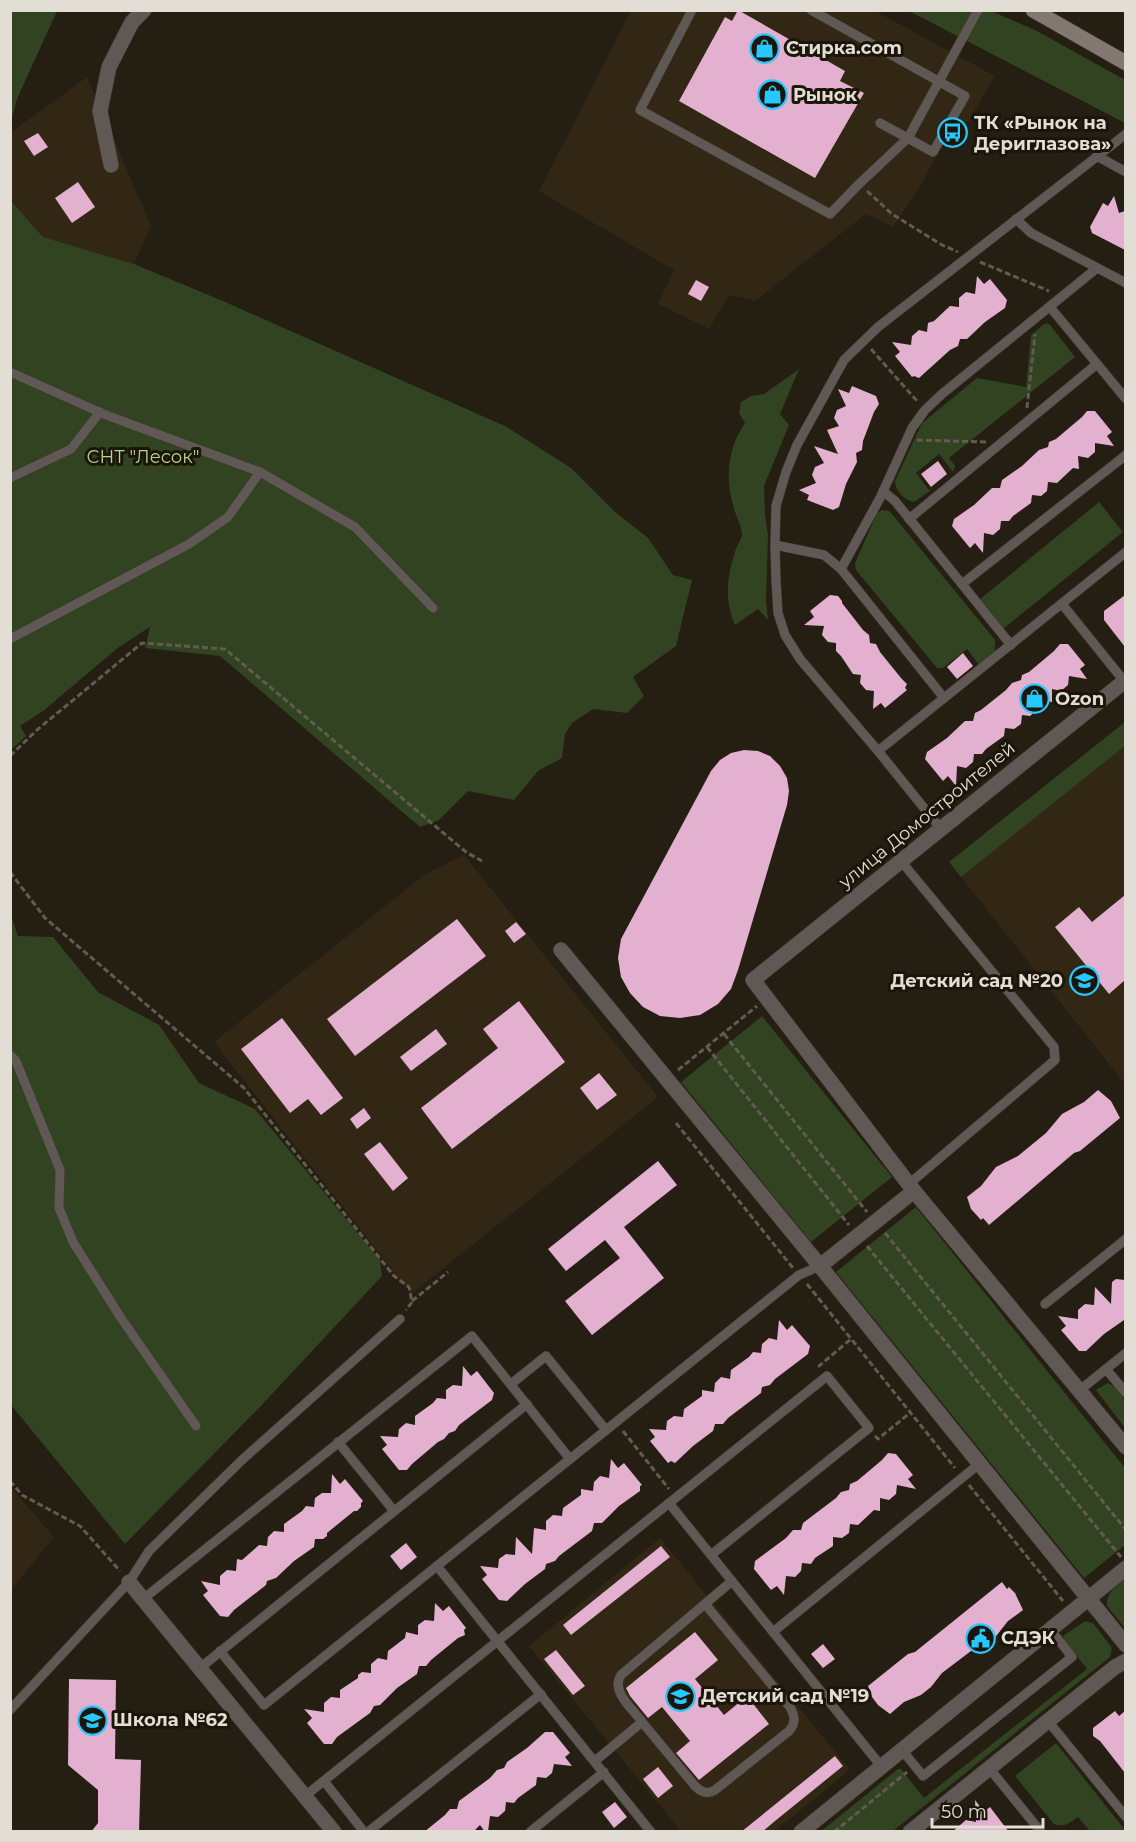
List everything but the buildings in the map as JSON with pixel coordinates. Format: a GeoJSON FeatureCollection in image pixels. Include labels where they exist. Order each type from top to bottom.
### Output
{"type":"FeatureCollection","features":[{"type":"Feature","properties":{"kind":"street"},"geometry":{"type":"LineString","coordinates":[[111,165],[100,111],[109,67],[132,22],[144,10]]}},
{"type":"Feature","properties":{"kind":"street"},"geometry":{"type":"LineString","coordinates":[[1033,10],[1125,63]]}},
{"type":"Feature","properties":{"kind":"street","name":"улица Домостроителей"},"geometry":{"type":"LineString","coordinates":[[768,998],[753,980],[1125,681]]}},
{"type":"Feature","properties":{"kind":"street"},"geometry":{"type":"LineString","coordinates":[[561,950],[820,1266],[1125,1645]]}},
{"type":"Feature","properties":{"kind":"street"},"geometry":{"type":"LineString","coordinates":[[768,998],[911,1188],[1125,1447]]}},
{"type":"Feature","properties":{"kind":"street"},"geometry":{"type":"LineString","coordinates":[[820,1266],[858,1236],[911,1188]]}},
{"type":"Feature","properties":{"kind":"street"},"geometry":{"type":"LineString","coordinates":[[801,1832],[1125,1568]]}},
{"type":"Feature","properties":{"kind":"street"},"geometry":{"type":"LineString","coordinates":[[129,1582],[334,1832]]}},
{"type":"Feature","properties":{"kind":"street"},"geometry":{"type":"LineString","coordinates":[[910,1832],[1125,1661]]}},
{"type":"Feature","properties":{"kind":"lane"},"geometry":{"type":"LineString","coordinates":[[692,10],[640,110],[830,214],[908,138],[978,10]]}},
{"type":"Feature","properties":{"kind":"lane"},"geometry":{"type":"LineString","coordinates":[[811,10],[965,96],[933,152],[880,123]]}},
{"type":"Feature","properties":{"kind":"lane"},"geometry":{"type":"LineString","coordinates":[[941,829],[800,659],[784,635],[778,613],[776,581],[776,506],[797,445],[844,360],[878,327],[1125,134]]}},
{"type":"Feature","properties":{"kind":"lane"},"geometry":{"type":"LineString","coordinates":[[1097,156],[1125,172]]}},
{"type":"Feature","properties":{"kind":"lane"},"geometry":{"type":"LineString","coordinates":[[1016,219],[1031,233],[1125,283]]}},
{"type":"Feature","properties":{"kind":"lane"},"geometry":{"type":"LineString","coordinates":[[841,569],[883,491],[912,428],[925,410],[1097,268]]}},
{"type":"Feature","properties":{"kind":"lane"},"geometry":{"type":"LineString","coordinates":[[1050,307],[1125,399]]}},
{"type":"Feature","properties":{"kind":"lane"},"geometry":{"type":"LineString","coordinates":[[909,519],[1097,364]]}},
{"type":"Feature","properties":{"kind":"lane"},"geometry":{"type":"LineString","coordinates":[[10,372],[100,412],[260,472],[355,527],[433,608]]}},
{"type":"Feature","properties":{"kind":"lane"},"geometry":{"type":"LineString","coordinates":[[10,478],[71,449],[100,412]]}},
{"type":"Feature","properties":{"kind":"lane"},"geometry":{"type":"LineString","coordinates":[[962,584],[1125,455]]}},
{"type":"Feature","properties":{"kind":"lane"},"geometry":{"type":"LineString","coordinates":[[10,639],[189,544],[228,517],[260,472]]}},
{"type":"Feature","properties":{"kind":"lane"},"geometry":{"type":"LineString","coordinates":[[883,491],[895,501],[1011,645]]}},
{"type":"Feature","properties":{"kind":"lane"},"geometry":{"type":"LineString","coordinates":[[775,545],[824,555],[841,569],[944,698]]}},
{"type":"Feature","properties":{"kind":"lane"},"geometry":{"type":"LineString","coordinates":[[878,751],[1125,552]]}},
{"type":"Feature","properties":{"kind":"lane"},"geometry":{"type":"LineString","coordinates":[[1062,604],[1125,681]]}},
{"type":"Feature","properties":{"kind":"lane"},"geometry":{"type":"LineString","coordinates":[[901,861],[1054,1047],[1056,1054],[1055,1060],[911,1188]]}},
{"type":"Feature","properties":{"kind":"lane"},"geometry":{"type":"LineString","coordinates":[[10,1055],[16,1061],[60,1170],[59,1208],[73,1242],[121,1318],[196,1426]]}},
{"type":"Feature","properties":{"kind":"lane"},"geometry":{"type":"LineString","coordinates":[[1045,1304],[1125,1239]]}},
{"type":"Feature","properties":{"kind":"lane"},"geometry":{"type":"LineString","coordinates":[[220,1651],[264,1705],[799,1275],[820,1266]]}},
{"type":"Feature","properties":{"kind":"lane"},"geometry":{"type":"LineString","coordinates":[[10,1710],[129,1582],[149,1551],[243,1459],[400,1319]]}},
{"type":"Feature","properties":{"kind":"lane"},"geometry":{"type":"LineString","coordinates":[[143,1599],[472,1336],[570,1459]]}},
{"type":"Feature","properties":{"kind":"lane"},"geometry":{"type":"LineString","coordinates":[[1080,1390],[1125,1353]]}},
{"type":"Feature","properties":{"kind":"lane"},"geometry":{"type":"LineString","coordinates":[[511,1384],[546,1356],[606,1430]]}},
{"type":"Feature","properties":{"kind":"lane"},"geometry":{"type":"LineString","coordinates":[[1106,1369],[1125,1393]]}},
{"type":"Feature","properties":{"kind":"lane"},"geometry":{"type":"LineString","coordinates":[[305,1796],[827,1376],[869,1428],[711,1556]]}},
{"type":"Feature","properties":{"kind":"lane"},"geometry":{"type":"LineString","coordinates":[[200,1668],[527,1404]]}},
{"type":"Feature","properties":{"kind":"lane"},"geometry":{"type":"LineString","coordinates":[[338,1442],[394,1511]]}},
{"type":"Feature","properties":{"kind":"lane"},"geometry":{"type":"LineString","coordinates":[[773,1632],[979,1464]]}},
{"type":"Feature","properties":{"kind":"lane"},"geometry":{"type":"LineString","coordinates":[[672,1501],[711,1556],[882,1766]]}},
{"type":"Feature","properties":{"kind":"lane"},"geometry":{"type":"LineString","coordinates":[[437,1566],[649,1831]]}},
{"type":"Feature","properties":{"kind":"lane"},"geometry":{"type":"LineString","coordinates":[[705,1604],[790,1707],[794,1716],[794,1724],[789,1731],[715,1790],[708,1793],[695,1786],[642,1722],[618,1689],[618,1680],[621,1675],[732,1581]]}},
{"type":"Feature","properties":{"kind":"lane"},"geometry":{"type":"LineString","coordinates":[[902,1750],[923,1776],[1072,1657],[1050,1629]]}},
{"type":"Feature","properties":{"kind":"lane"},"geometry":{"type":"LineString","coordinates":[[324,1781],[366,1832],[541,1694]]}},
{"type":"Feature","properties":{"kind":"lane"},"geometry":{"type":"LineString","coordinates":[[1048,1721],[1125,1817]]}},
{"type":"Feature","properties":{"kind":"lane"},"geometry":{"type":"LineString","coordinates":[[595,1761],[642,1722]]}},
{"type":"Feature","properties":{"kind":"lane"},"geometry":{"type":"LineString","coordinates":[[989,1768],[1041,1832]]}},
{"type":"Feature","properties":{"kind":"lane"},"geometry":{"type":"LineString","coordinates":[[530,1832],[604,1772]]}},
{"type":"Feature","properties":{"kind":"path"},"geometry":{"type":"LineString","coordinates":[[859,184],[892,214],[942,245],[1062,297]]}},
{"type":"Feature","properties":{"kind":"path"},"geometry":{"type":"LineString","coordinates":[[1025,423],[1036,317]]}},
{"type":"Feature","properties":{"kind":"path"},"geometry":{"type":"LineString","coordinates":[[864,341],[925,410]]}},
{"type":"Feature","properties":{"kind":"path"},"geometry":{"type":"LineString","coordinates":[[907,439],[1002,442]]}},
{"type":"Feature","properties":{"kind":"path"},"geometry":{"type":"LineString","coordinates":[[10,756],[37,730],[142,643],[225,649],[466,852],[482,861]]}},
{"type":"Feature","properties":{"kind":"path"},"geometry":{"type":"LineString","coordinates":[[10,872],[45,918],[244,1088],[394,1276],[409,1287],[412,1302]]}},
{"type":"Feature","properties":{"kind":"path"},"geometry":{"type":"LineString","coordinates":[[667,1080],[768,998]]}},
{"type":"Feature","properties":{"kind":"path"},"geometry":{"type":"LineString","coordinates":[[724,1034],[1125,1530]]}},
{"type":"Feature","properties":{"kind":"path"},"geometry":{"type":"LineString","coordinates":[[707,1047],[1125,1563]]}},
{"type":"Feature","properties":{"kind":"path"},"geometry":{"type":"LineString","coordinates":[[676,1123],[1072,1612]]}},
{"type":"Feature","properties":{"kind":"path"},"geometry":{"type":"LineString","coordinates":[[400,1319],[412,1302],[448,1272]]}},
{"type":"Feature","properties":{"kind":"path"},"geometry":{"type":"LineString","coordinates":[[827,1376],[819,1366],[851,1339]]}},
{"type":"Feature","properties":{"kind":"path"},"geometry":{"type":"LineString","coordinates":[[869,1428],[878,1439],[910,1413]]}},
{"type":"Feature","properties":{"kind":"path"},"geometry":{"type":"LineString","coordinates":[[616,1422],[672,1501]]}},
{"type":"Feature","properties":{"kind":"path"},"geometry":{"type":"LineString","coordinates":[[10,1481],[22,1495],[80,1526],[129,1582]]}},
{"type":"Feature","properties":{"kind":"path"},"geometry":{"type":"LineString","coordinates":[[834,1832],[915,1766]]}},
{"type":"Feature","properties":{"kind":"shaded area"},"geometry":{"type":"Polygon","coordinates":[[[631,11],[875,11],[995,76],[957,141],[947,137],[918,190],[893,227],[866,214],[755,301],[729,295],[709,329],[658,304],[674,270],[539,191],[631,11]]]}},
{"type":"Feature","properties":{"kind":"shaded area"},"geometry":{"type":"Polygon","coordinates":[[[87,77],[151,226],[134,264],[43,237],[11,201],[10,133],[87,77]]]}},
{"type":"Feature","properties":{"kind":"shaded area","name":"Детский сад №20"},"geometry":{"type":"Polygon","coordinates":[[[1125,746],[1125,1084],[961,877],[1125,746]]]}},
{"type":"Feature","properties":{"kind":"shaded area"},"geometry":{"type":"Polygon","coordinates":[[[464,855],[658,1097],[411,1294],[214,1042],[424,875],[464,855]]]}},
{"type":"Feature","properties":{"kind":"shaded area"},"geometry":{"type":"Polygon","coordinates":[[[11,1487],[54,1537],[10,1590],[11,1487]]]}},
{"type":"Feature","properties":{"kind":"shaded area","name":"Детский сад №19"},"geometry":{"type":"Polygon","coordinates":[[[660,1538],[850,1770],[775,1831],[681,1831],[529,1646],[660,1538]]]}},
{"type":"Feature","properties":{"kind":"green space"},"geometry":{"type":"Polygon","coordinates":[[[11,10],[57,11],[17,99],[11,121],[11,10]]]}},
{"type":"Feature","properties":{"kind":"green space"},"geometry":{"type":"Polygon","coordinates":[[[909,11],[991,11],[1037,31],[1125,80],[1125,123],[909,11]]]}},
{"type":"Feature","properties":{"kind":"green space","name":"СНТ \"Лесок\""},"geometry":{"type":"Polygon","coordinates":[[[10,194],[11,201],[43,237],[134,264],[223,301],[507,427],[571,468],[614,511],[648,538],[673,575],[692,580],[676,646],[633,677],[644,696],[627,713],[593,709],[572,723],[565,734],[562,758],[538,771],[514,800],[468,791],[439,820],[420,827],[220,656],[145,648],[150,627],[119,647],[43,711],[20,726],[26,736],[11,750],[10,194]]]}},
{"type":"Feature","properties":{"kind":"green space"},"geometry":{"type":"Polygon","coordinates":[[[1047,323],[1075,357],[949,458],[955,466],[953,472],[939,454],[916,473],[930,491],[914,502],[898,492],[895,481],[922,423],[977,378],[1026,387],[1031,335],[1047,323]]]}},
{"type":"Feature","properties":{"kind":"green space"},"geometry":{"type":"Polygon","coordinates":[[[799,369],[780,414],[789,425],[764,486],[768,536],[766,599],[768,620],[758,609],[735,625],[729,607],[729,579],[742,535],[732,500],[729,466],[734,444],[745,423],[739,413],[741,402],[751,396],[764,394],[799,369]]]}},
{"type":"Feature","properties":{"kind":"green space"},"geometry":{"type":"Polygon","coordinates":[[[1099,502],[1123,532],[1003,629],[979,600],[1099,502]]]}},
{"type":"Feature","properties":{"kind":"green space"},"geometry":{"type":"Polygon","coordinates":[[[882,510],[892,514],[995,640],[995,652],[980,666],[967,649],[943,668],[937,668],[856,570],[855,563],[877,513],[882,510]]]}},
{"type":"Feature","properties":{"kind":"green space"},"geometry":{"type":"Polygon","coordinates":[[[1125,722],[1125,746],[961,877],[949,862],[1125,722]]]}},
{"type":"Feature","properties":{"kind":"green space"},"geometry":{"type":"Polygon","coordinates":[[[11,916],[18,936],[53,937],[98,992],[159,1025],[199,1083],[255,1109],[380,1260],[382,1276],[259,1408],[125,1544],[11,1405],[11,916]]]}},
{"type":"Feature","properties":{"kind":"green space"},"geometry":{"type":"Polygon","coordinates":[[[762,1016],[892,1177],[811,1242],[681,1082],[762,1016]]]}},
{"type":"Feature","properties":{"kind":"green space"},"geometry":{"type":"Polygon","coordinates":[[[916,1207],[1125,1468],[1125,1545],[1084,1578],[836,1272],[916,1207]]]}},
{"type":"Feature","properties":{"kind":"green space"},"geometry":{"type":"Polygon","coordinates":[[[1108,1383],[1115,1387],[1122,1396],[1125,1408],[1125,1428],[1096,1390],[1108,1383]]]}},
{"type":"Feature","properties":{"kind":"green space"},"geometry":{"type":"Polygon","coordinates":[[[1125,1579],[1125,1628],[1107,1606],[1107,1601],[1110,1593],[1125,1579]]]}},
{"type":"Feature","properties":{"kind":"green space"},"geometry":{"type":"Polygon","coordinates":[[[1085,1621],[1093,1623],[1112,1648],[1110,1657],[893,1831],[820,1832],[898,1769],[901,1769],[924,1798],[1087,1669],[1063,1636],[1085,1621]]]}},
{"type":"Feature","properties":{"kind":"green space"},"geometry":{"type":"Polygon","coordinates":[[[1056,1743],[1125,1831],[1090,1831],[1078,1817],[1064,1825],[1054,1824],[1015,1776],[1056,1743]]]}},
{"type":"Feature","properties":{"kind":"place","name":"Стирка.com"},"geometry":{"type":"Point","coordinates":[765,48]}},
{"type":"Feature","properties":{"kind":"place","name":"Рынок"},"geometry":{"type":"Point","coordinates":[772,95]}},
{"type":"Feature","properties":{"kind":"place","name":"ТК «Рынок на Дериглазова»"},"geometry":{"type":"Point","coordinates":[953,133]}},
{"type":"Feature","properties":{"kind":"place","name":"Ozon"},"geometry":{"type":"Point","coordinates":[1034,699]}},
{"type":"Feature","properties":{"kind":"place","name":"Детский сад №20"},"geometry":{"type":"Point","coordinates":[1084,981]}},
{"type":"Feature","properties":{"kind":"place","name":"СДЭК"},"geometry":{"type":"Point","coordinates":[980,1638]}},
{"type":"Feature","properties":{"kind":"place","name":"Детский сад №19"},"geometry":{"type":"Point","coordinates":[680,1696]}},
{"type":"Feature","properties":{"kind":"place","name":"Школа №62"},"geometry":{"type":"Point","coordinates":[92,1720]}}]}
